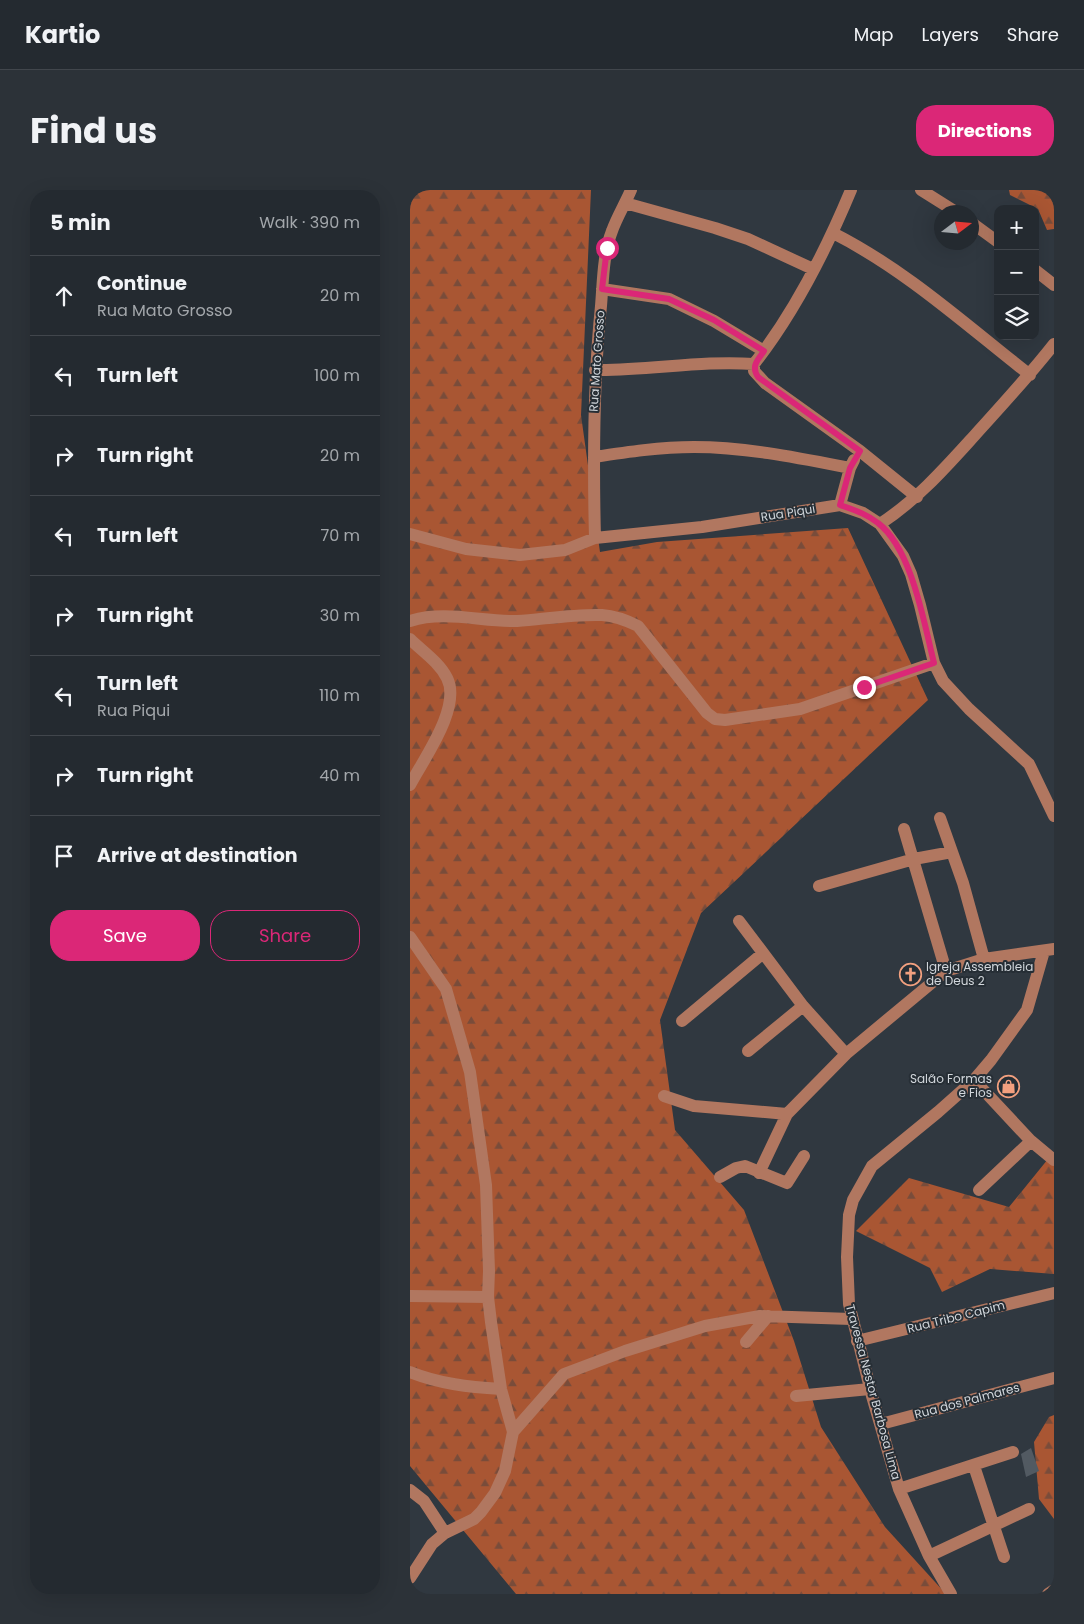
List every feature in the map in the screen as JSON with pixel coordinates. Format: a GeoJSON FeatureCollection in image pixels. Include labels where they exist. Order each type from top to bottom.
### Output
{"type":"FeatureCollection","features":[{"type":"Feature","properties":{"kind":"street","name":"Rua Mato Grosso"},"geometry":{"type":"LineString","coordinates":[[596,538],[594,457],[595,370],[602,289],[607,248],[612,231],[631,190]]}},
{"type":"Feature","properties":{"kind":"street"},"geometry":{"type":"LineString","coordinates":[[852,190],[834,233],[786,320],[754,364],[754,371],[765,383],[860,451],[917,497]]}},
{"type":"Feature","properties":{"kind":"street"},"geometry":{"type":"LineString","coordinates":[[920,190],[940,195],[949,205]]}},
{"type":"Feature","properties":{"kind":"street"},"geometry":{"type":"LineString","coordinates":[[625,203],[723,231],[813,269]]}},
{"type":"Feature","properties":{"kind":"street"},"geometry":{"type":"LineString","coordinates":[[979,228],[994,239]]}},
{"type":"Feature","properties":{"kind":"street"},"geometry":{"type":"LineString","coordinates":[[834,233],[864,248],[913,281],[1030,375]]}},
{"type":"Feature","properties":{"kind":"street"},"geometry":{"type":"LineString","coordinates":[[1039,273],[1054,285]]}},
{"type":"Feature","properties":{"kind":"street"},"geometry":{"type":"LineString","coordinates":[[602,289],[669,299],[714,320],[764,351]]}},
{"type":"Feature","properties":{"kind":"street"},"geometry":{"type":"LineString","coordinates":[[880,524],[917,497],[1030,375],[1054,344]]}},
{"type":"Feature","properties":{"kind":"street"},"geometry":{"type":"LineString","coordinates":[[595,370],[628,370],[728,362],[754,364]]}},
{"type":"Feature","properties":{"kind":"street"},"geometry":{"type":"LineString","coordinates":[[594,457],[659,448],[702,447],[796,457],[850,468]]}},
{"type":"Feature","properties":{"kind":"street"},"geometry":{"type":"LineString","coordinates":[[840,505],[850,468],[860,451]]}},
{"type":"Feature","properties":{"kind":"street","name":"Rua Piqui"},"geometry":{"type":"LineString","coordinates":[[410,534],[466,549],[520,555],[546,554],[565,550],[596,538],[702,527],[840,505],[863,513],[880,524],[903,556],[911,574],[934,663],[943,681],[953,693],[1029,764],[1054,816]]}},
{"type":"Feature","properties":{"kind":"street"},"geometry":{"type":"LineString","coordinates":[[411,620],[442,617],[516,621],[602,615],[625,619],[638,626],[707,713],[715,719],[725,720],[800,709],[934,663]]}},
{"type":"Feature","properties":{"kind":"street"},"geometry":{"type":"LineString","coordinates":[[410,639],[432,659],[447,679],[450,692],[444,723],[410,785]]}},
{"type":"Feature","properties":{"kind":"street"},"geometry":{"type":"LineString","coordinates":[[940,818],[970,905],[984,959]]}},
{"type":"Feature","properties":{"kind":"street"},"geometry":{"type":"LineString","coordinates":[[904,829],[946,970]]}},
{"type":"Feature","properties":{"kind":"street"},"geometry":{"type":"LineString","coordinates":[[819,886],[914,859],[952,852]]}},
{"type":"Feature","properties":{"kind":"street"},"geometry":{"type":"LineString","coordinates":[[739,921],[803,1006],[846,1054]]}},
{"type":"Feature","properties":{"kind":"street"},"geometry":{"type":"LineString","coordinates":[[410,937],[446,989],[470,1072],[486,1185],[489,1253],[488,1297],[501,1390],[513,1432],[505,1471],[495,1493],[474,1519],[445,1533],[432,1544],[410,1578]]}},
{"type":"Feature","properties":{"kind":"street"},"geometry":{"type":"LineString","coordinates":[[759,1173],[787,1114],[846,1054],[946,970],[984,959],[1049,950]]}},
{"type":"Feature","properties":{"kind":"street","name":"Travessa Nestor Barbosa Lima"},"geometry":{"type":"LineString","coordinates":[[952,1594],[929,1556],[899,1489],[870,1389],[852,1319],[847,1284],[849,1215],[852,1200],[862,1180],[872,1166],[974,1080],[992,1060],[1027,1010],[1049,950]]}},
{"type":"Feature","properties":{"kind":"street"},"geometry":{"type":"LineString","coordinates":[[682,1021],[762,954]]}},
{"type":"Feature","properties":{"kind":"street"},"geometry":{"type":"LineString","coordinates":[[748,1051],[803,1006]]}},
{"type":"Feature","properties":{"kind":"street"},"geometry":{"type":"LineString","coordinates":[[974,1080],[1031,1141],[1054,1160]]}},
{"type":"Feature","properties":{"kind":"street"},"geometry":{"type":"LineString","coordinates":[[664,1096],[694,1106],[787,1114]]}},
{"type":"Feature","properties":{"kind":"street"},"geometry":{"type":"LineString","coordinates":[[979,1190],[1031,1141]]}},
{"type":"Feature","properties":{"kind":"street"},"geometry":{"type":"LineString","coordinates":[[720,1177],[741,1166],[788,1182],[804,1156]]}},
{"type":"Feature","properties":{"kind":"street","name":"Rua Tribo Capim"},"geometry":{"type":"LineString","coordinates":[[858,1341],[1054,1293]]}},
{"type":"Feature","properties":{"kind":"street"},"geometry":{"type":"LineString","coordinates":[[410,1296],[488,1297]]}},
{"type":"Feature","properties":{"kind":"street"},"geometry":{"type":"LineString","coordinates":[[513,1432],[564,1374],[705,1326],[768,1316],[852,1319]]}},
{"type":"Feature","properties":{"kind":"street"},"geometry":{"type":"LineString","coordinates":[[746,1342],[768,1316]]}},
{"type":"Feature","properties":{"kind":"street"},"geometry":{"type":"LineString","coordinates":[[410,1372],[456,1386],[501,1390]]}},
{"type":"Feature","properties":{"kind":"street","name":"Rua dos Palmares"},"geometry":{"type":"LineString","coordinates":[[881,1424],[1054,1378]]}},
{"type":"Feature","properties":{"kind":"street"},"geometry":{"type":"LineString","coordinates":[[796,1396],[870,1389]]}},
{"type":"Feature","properties":{"kind":"street"},"geometry":{"type":"LineString","coordinates":[[899,1489],[1013,1452]]}},
{"type":"Feature","properties":{"kind":"street"},"geometry":{"type":"LineString","coordinates":[[974,1466],[1004,1557]]}},
{"type":"Feature","properties":{"kind":"street"},"geometry":{"type":"LineString","coordinates":[[410,1490],[424,1501],[445,1533]]}},
{"type":"Feature","properties":{"kind":"street"},"geometry":{"type":"LineString","coordinates":[[929,1556],[1029,1509]]}},
{"type":"Feature","properties":{"kind":"street"},"geometry":{"type":"LineString","coordinates":[[1048,1594],[1054,1590]]}},
{"type":"Feature","properties":{"kind":"green space"},"geometry":{"type":"Polygon","coordinates":[[[410,190],[591,190],[581,415],[600,552],[657,542],[848,528],[928,700],[701,913],[660,1020],[675,1130],[744,1210],[794,1341],[821,1427],[885,1527],[946,1594],[516,1594],[410,1466],[410,190]]]}},
{"type":"Feature","properties":{"kind":"green space"},"geometry":{"type":"Polygon","coordinates":[[[1009,190],[1054,190],[1054,229],[1047,230],[1039,211],[1039,205],[1030,205],[1010,195],[1009,190]]]}},
{"type":"Feature","properties":{"kind":"green space"},"geometry":{"type":"Polygon","coordinates":[[[1054,1158],[1054,1274],[990,1269],[942,1292],[930,1268],[856,1231],[909,1178],[1009,1207],[1048,1159],[1054,1158]]]}},
{"type":"Feature","properties":{"kind":"green space"},"geometry":{"type":"Polygon","coordinates":[[[1054,1415],[1054,1519],[1039,1499],[1034,1442],[1049,1417],[1054,1415]]]}},
{"type":"Feature","properties":{"kind":"building"},"geometry":{"type":"Polygon","coordinates":[[[1031,1448],[1039,1471],[1026,1477],[1021,1454],[1031,1448]]]}},
{"type":"Feature","properties":{"kind":"place","name":"Igreja Assembleia de Deus 2"},"geometry":{"type":"Point","coordinates":[910,974]}},
{"type":"Feature","properties":{"kind":"place","name":"Salão Formas e Fios"},"geometry":{"type":"Point","coordinates":[1008,1086]}},
{"type":"Feature","properties":{"kind":"route"},"geometry":{"type":"LineString","coordinates":[[607,248],[602,289],[648,294],[669,299],[714,320],[764,351],[754,364],[754,371],[758,377],[860,451],[850,468],[840,505],[863,513],[880,524],[903,556],[911,574],[920,605],[934,663],[864,687]]}}]}
